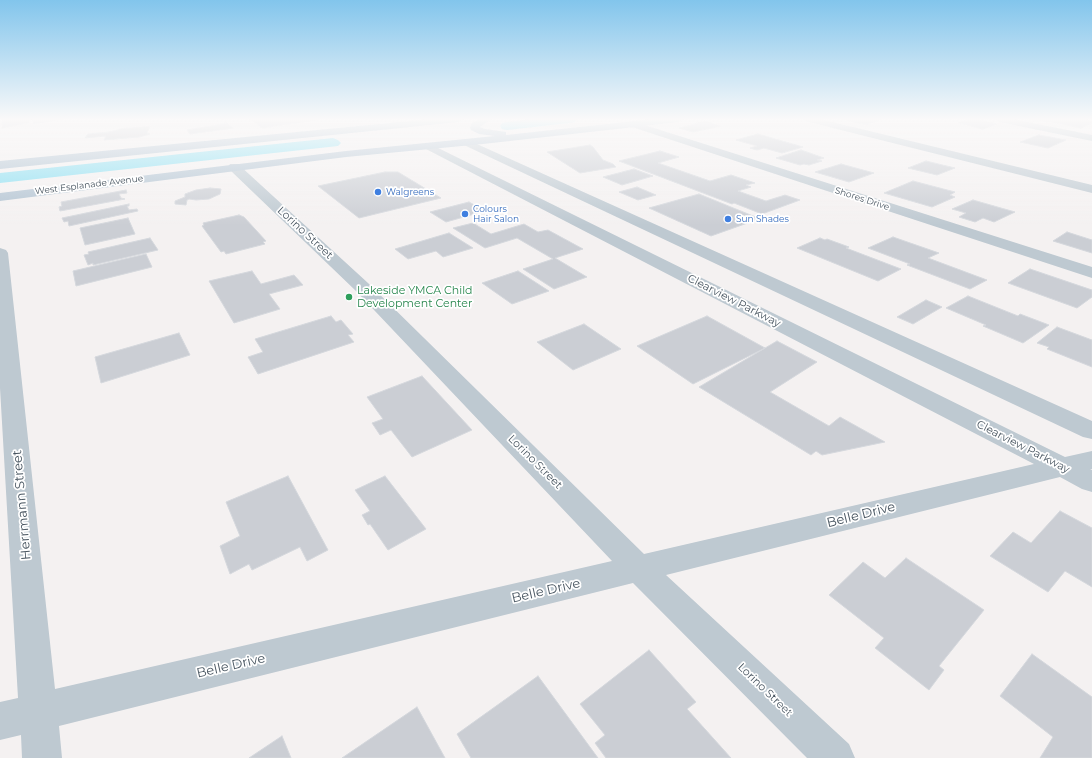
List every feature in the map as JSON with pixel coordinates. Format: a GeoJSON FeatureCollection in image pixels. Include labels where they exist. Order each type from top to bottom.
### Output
{"type":"FeatureCollection","features":[{"type":"Feature","properties":{"kind":"main road"},"geometry":{"type":"LineString","coordinates":[[0,165],[108,154]]}},
{"type":"Feature","properties":{"kind":"main road","name":"West Esplanade Avenue"},"geometry":{"type":"LineString","coordinates":[[0,197],[343,154]]}},
{"type":"Feature","properties":{"kind":"street","name":"Clearview Parkway"},"geometry":{"type":"LineString","coordinates":[[445,154],[1092,482]]}},
{"type":"Feature","properties":{"kind":"street"},"geometry":{"type":"LineString","coordinates":[[493,154],[1092,431]]}},
{"type":"Feature","properties":{"kind":"street","name":"Shores Drive"},"geometry":{"type":"LineString","coordinates":[[726,154],[1092,273]]}},
{"type":"Feature","properties":{"kind":"street"},"geometry":{"type":"LineString","coordinates":[[952,154],[1092,189]]}},
{"type":"Feature","properties":{"kind":"street","name":"Lorino Street"},"geometry":{"type":"LineString","coordinates":[[234,167],[362,287],[639,569],[834,758]]}},
{"type":"Feature","properties":{"kind":"street","name":"Herrmann Street"},"geometry":{"type":"LineString","coordinates":[[0,253],[42,758]]}},
{"type":"Feature","properties":{"kind":"street","name":"Belle Drive"},"geometry":{"type":"LineString","coordinates":[[0,721],[1092,460]]}},
{"type":"Feature","properties":{"kind":"building"},"geometry":{"type":"Polygon","coordinates":[[[551,154],[599,154],[603,160],[613,164],[616,167],[580,173],[551,154]]]}},
{"type":"Feature","properties":{"kind":"building"},"geometry":{"type":"Polygon","coordinates":[[[646,154],[671,154],[679,157],[658,163],[710,181],[731,175],[755,183],[746,185],[751,187],[738,191],[766,201],[785,195],[800,200],[762,214],[619,161],[646,154]]]}},
{"type":"Feature","properties":{"kind":"building"},"geometry":{"type":"Polygon","coordinates":[[[787,154],[814,154],[824,158],[817,160],[822,161],[809,165],[800,165],[776,158],[787,154]]]}},
{"type":"Feature","properties":{"kind":"building"},"geometry":{"type":"Polygon","coordinates":[[[926,161],[955,168],[937,175],[908,168],[926,161]]]}},
{"type":"Feature","properties":{"kind":"building"},"geometry":{"type":"Polygon","coordinates":[[[841,164],[874,173],[849,182],[815,172],[841,164]]]}},
{"type":"Feature","properties":{"kind":"building"},"geometry":{"type":"Polygon","coordinates":[[[634,169],[653,176],[622,185],[603,177],[634,169]]]}},
{"type":"Feature","properties":{"kind":"building","name":"Walgreens"},"geometry":{"type":"Polygon","coordinates":[[[385,172],[398,172],[441,198],[359,218],[318,186],[385,172]]]}},
{"type":"Feature","properties":{"kind":"building"},"geometry":{"type":"Polygon","coordinates":[[[913,181],[955,192],[950,195],[955,197],[932,207],[884,193],[913,181]]]}},
{"type":"Feature","properties":{"kind":"building"},"geometry":{"type":"Polygon","coordinates":[[[637,187],[656,195],[638,200],[619,192],[637,187]]]}},
{"type":"Feature","properties":{"kind":"building"},"geometry":{"type":"Polygon","coordinates":[[[210,188],[221,189],[220,194],[209,199],[189,199],[187,200],[186,205],[175,204],[175,201],[185,197],[185,194],[196,190],[210,188]]]}},
{"type":"Feature","properties":{"kind":"building"},"geometry":{"type":"Polygon","coordinates":[[[126,190],[127,193],[119,194],[121,198],[125,199],[60,211],[59,207],[62,206],[61,202],[126,190]]]}},
{"type":"Feature","properties":{"kind":"building"},"geometry":{"type":"Polygon","coordinates":[[[699,194],[758,218],[711,236],[649,208],[699,194]]]}},
{"type":"Feature","properties":{"kind":"building"},"geometry":{"type":"Polygon","coordinates":[[[973,200],[1015,212],[994,222],[983,218],[975,222],[959,217],[966,213],[952,209],[973,200]]]}},
{"type":"Feature","properties":{"kind":"building"},"geometry":{"type":"Polygon","coordinates":[[[469,202],[485,211],[446,222],[430,212],[469,202]]]}},
{"type":"Feature","properties":{"kind":"building"},"geometry":{"type":"Polygon","coordinates":[[[129,204],[129,206],[127,206],[129,210],[137,209],[138,211],[69,226],[68,221],[64,222],[62,218],[129,204]]]}},
{"type":"Feature","properties":{"kind":"building"},"geometry":{"type":"Polygon","coordinates":[[[239,215],[244,217],[266,241],[263,242],[265,244],[226,254],[224,251],[221,252],[202,226],[204,225],[203,223],[239,215]]]}},
{"type":"Feature","properties":{"kind":"building"},"geometry":{"type":"Polygon","coordinates":[[[128,218],[135,234],[85,245],[80,228],[128,218]]]}},
{"type":"Feature","properties":{"kind":"building"},"geometry":{"type":"Polygon","coordinates":[[[473,223],[491,234],[524,224],[538,232],[548,230],[583,249],[555,258],[587,277],[554,289],[523,269],[553,259],[517,238],[485,248],[453,228],[473,223]]]}},
{"type":"Feature","properties":{"kind":"building"},"geometry":{"type":"Polygon","coordinates":[[[1067,232],[1092,240],[1092,253],[1053,241],[1067,232]]]}},
{"type":"Feature","properties":{"kind":"building"},"geometry":{"type":"Polygon","coordinates":[[[449,233],[473,248],[443,257],[436,251],[408,259],[395,249],[449,233]]]}},
{"type":"Feature","properties":{"kind":"building"},"geometry":{"type":"Polygon","coordinates":[[[893,237],[939,253],[928,258],[987,280],[970,289],[907,265],[910,264],[868,248],[893,237]]]}},
{"type":"Feature","properties":{"kind":"building"},"geometry":{"type":"Polygon","coordinates":[[[150,238],[158,250],[93,265],[93,263],[88,265],[84,255],[89,254],[88,252],[150,238]]]}},
{"type":"Feature","properties":{"kind":"building"},"geometry":{"type":"Polygon","coordinates":[[[820,238],[849,247],[846,248],[901,269],[878,281],[797,248],[820,238]]]}},
{"type":"Feature","properties":{"kind":"building"},"geometry":{"type":"Polygon","coordinates":[[[146,254],[152,267],[76,286],[73,271],[146,254]]]}},
{"type":"Feature","properties":{"kind":"building"},"geometry":{"type":"Polygon","coordinates":[[[1030,269],[1092,290],[1092,297],[1077,308],[1008,283],[1030,269]]]}},
{"type":"Feature","properties":{"kind":"building"},"geometry":{"type":"Polygon","coordinates":[[[252,271],[261,284],[294,275],[303,285],[269,294],[280,309],[234,323],[209,281],[252,271]]]}},
{"type":"Feature","properties":{"kind":"building"},"geometry":{"type":"Polygon","coordinates":[[[518,271],[549,291],[512,304],[482,283],[518,271]]]}},
{"type":"Feature","properties":{"kind":"building"},"geometry":{"type":"Polygon","coordinates":[[[968,296],[1018,316],[1020,314],[1049,325],[1023,343],[946,308],[968,296]]]}},
{"type":"Feature","properties":{"kind":"building"},"geometry":{"type":"Polygon","coordinates":[[[926,300],[942,307],[913,324],[897,317],[926,300]]]}},
{"type":"Feature","properties":{"kind":"building"},"geometry":{"type":"Polygon","coordinates":[[[331,316],[336,322],[341,320],[353,334],[348,335],[354,342],[258,374],[248,357],[263,352],[255,339],[331,316]]]}},
{"type":"Feature","properties":{"kind":"building"},"geometry":{"type":"Polygon","coordinates":[[[707,316],[765,348],[693,384],[637,346],[707,316]]]}},
{"type":"Feature","properties":{"kind":"building"},"geometry":{"type":"Polygon","coordinates":[[[584,324],[621,349],[573,370],[537,342],[584,324]]]}},
{"type":"Feature","properties":{"kind":"building"},"geometry":{"type":"Polygon","coordinates":[[[1057,327],[1092,340],[1092,367],[1047,349],[1049,347],[1037,343],[1057,327]]]}},
{"type":"Feature","properties":{"kind":"building"},"geometry":{"type":"Polygon","coordinates":[[[179,333],[190,355],[101,383],[95,357],[179,333]]]}},
{"type":"Feature","properties":{"kind":"building"},"geometry":{"type":"Polygon","coordinates":[[[777,341],[817,362],[770,392],[829,426],[840,417],[885,442],[822,455],[816,451],[811,455],[699,387],[777,341]]]}},
{"type":"Feature","properties":{"kind":"building"},"geometry":{"type":"Polygon","coordinates":[[[422,376],[472,430],[412,457],[391,430],[380,435],[372,423],[383,419],[367,397],[422,376]]]}},
{"type":"Feature","properties":{"kind":"building"},"geometry":{"type":"Polygon","coordinates":[[[288,476],[328,550],[307,561],[300,547],[252,570],[249,564],[230,574],[220,546],[240,536],[226,502],[288,476]]]}},
{"type":"Feature","properties":{"kind":"building"},"geometry":{"type":"Polygon","coordinates":[[[385,476],[426,529],[388,550],[362,515],[370,511],[355,490],[385,476]]]}},
{"type":"Feature","properties":{"kind":"building"},"geometry":{"type":"Polygon","coordinates":[[[1060,511],[1092,528],[1092,587],[1065,571],[1048,592],[990,556],[1013,532],[1031,543],[1060,511]]]}},
{"type":"Feature","properties":{"kind":"building"},"geometry":{"type":"Polygon","coordinates":[[[906,558],[984,610],[939,666],[944,670],[929,690],[875,648],[884,638],[829,595],[863,562],[885,578],[906,558]]]}},
{"type":"Feature","properties":{"kind":"building"},"geometry":{"type":"Polygon","coordinates":[[[649,650],[696,702],[687,709],[731,758],[606,758],[595,743],[605,735],[580,704],[649,650]]]}},
{"type":"Feature","properties":{"kind":"building"},"geometry":{"type":"Polygon","coordinates":[[[1032,654],[1092,697],[1092,758],[1040,758],[1053,737],[1000,696],[1032,654]]]}},
{"type":"Feature","properties":{"kind":"building"},"geometry":{"type":"Polygon","coordinates":[[[538,676],[598,758],[471,758],[457,734],[538,676]]]}},
{"type":"Feature","properties":{"kind":"building"},"geometry":{"type":"Polygon","coordinates":[[[417,707],[445,758],[342,758],[417,707]]]}},
{"type":"Feature","properties":{"kind":"building"},"geometry":{"type":"Polygon","coordinates":[[[282,736],[291,758],[249,758],[282,736]]]}},
{"type":"Feature","properties":{"kind":"waterway"},"geometry":{"type":"LineString","coordinates":[[0,178],[225,154]]}},
{"type":"Feature","properties":{"kind":"place","name":"Walgreens"},"geometry":{"type":"Point","coordinates":[378,192]}},
{"type":"Feature","properties":{"kind":"place","name":"Colours Hair Salon"},"geometry":{"type":"Point","coordinates":[465,214]}},
{"type":"Feature","properties":{"kind":"place","name":"Sun Shades"},"geometry":{"type":"Point","coordinates":[728,219]}},
{"type":"Feature","properties":{"kind":"place","name":"Lakeside YMCA Child Development Center"},"geometry":{"type":"Point","coordinates":[349,297]}}]}
